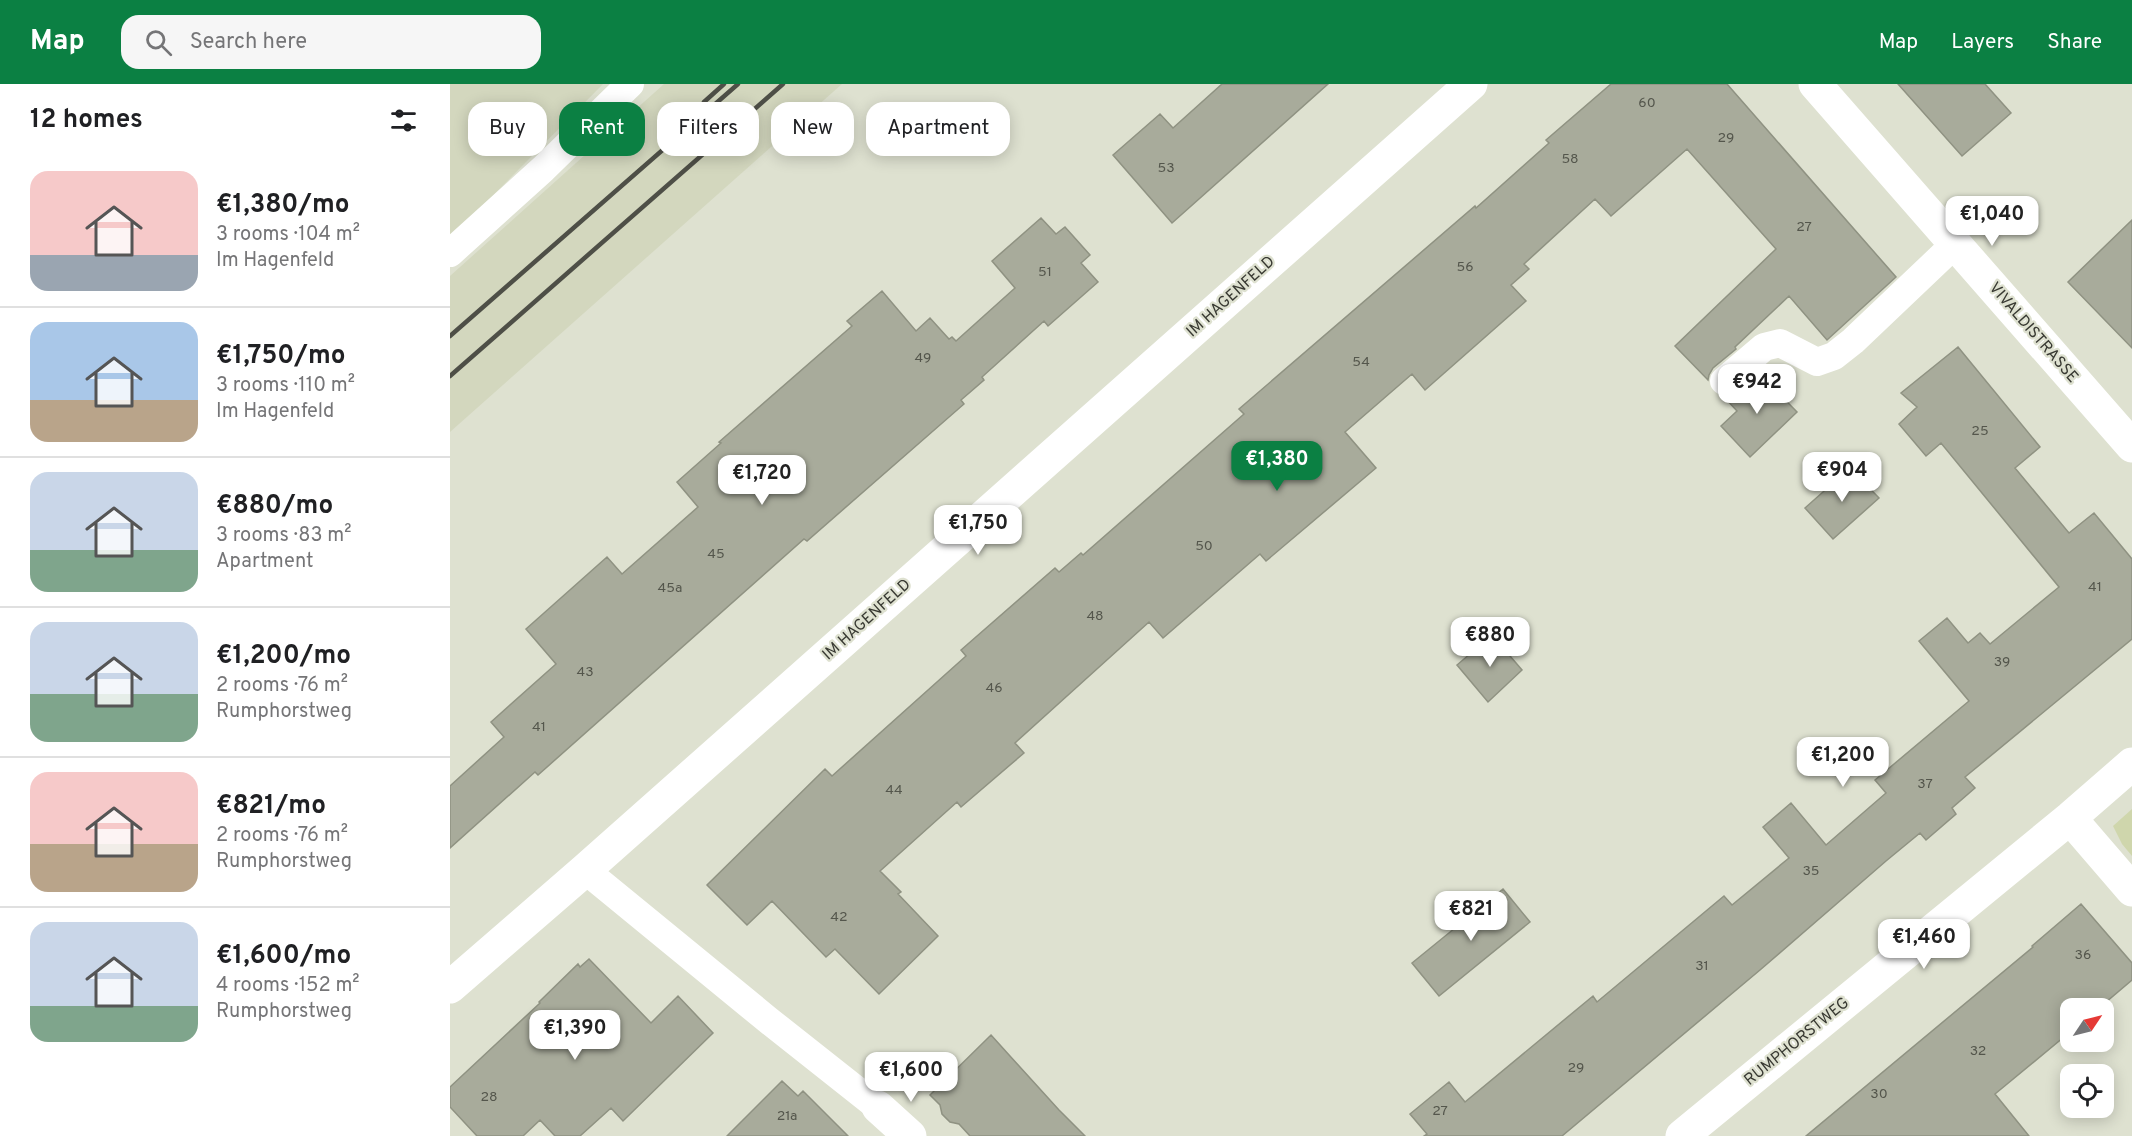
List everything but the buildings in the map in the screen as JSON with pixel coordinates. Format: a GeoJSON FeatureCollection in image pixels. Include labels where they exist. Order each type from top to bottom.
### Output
{"type":"FeatureCollection","features":[{"type":"Feature","properties":{"kind":"street","name":"IM HAGENFELD"},"geometry":{"type":"LineString","coordinates":[[450,987],[1471,84]]}},
{"type":"Feature","properties":{"kind":"street","name":"VIVALDISTRASSE"},"geometry":{"type":"LineString","coordinates":[[1815,84],[2132,445]]}},
{"type":"Feature","properties":{"kind":"street","name":"RUMPHORSTWEG"},"geometry":{"type":"LineString","coordinates":[[1682,1136],[2070,818],[2132,764]]}},
{"type":"Feature","properties":{"kind":"street"},"geometry":{"type":"LineString","coordinates":[[2070,818],[2132,890]]}},
{"type":"Feature","properties":{"kind":"street"},"geometry":{"type":"LineString","coordinates":[[878,1107],[910,1136]]}},
{"type":"Feature","properties":{"kind":"lane"},"geometry":{"type":"LineString","coordinates":[[450,253],[543,169],[630,84]]}},
{"type":"Feature","properties":{"kind":"lane"},"geometry":{"type":"LineString","coordinates":[[1724,381],[1764,347],[1780,342],[1817,362],[1834,356],[1955,244]]}},
{"type":"Feature","properties":{"kind":"lane"},"geometry":{"type":"LineString","coordinates":[[585,870],[878,1107]]}},
{"type":"Feature","properties":{"kind":"shaded area"},"geometry":{"type":"Polygon","coordinates":[[[450,84],[603,84],[585,102],[559,102],[559,129],[547,141],[547,102],[468,102],[468,156],[532,156],[450,239],[450,84]]]}},
{"type":"Feature","properties":{"kind":"shaded area"},"geometry":{"type":"Polygon","coordinates":[[[664,84],[842,84],[822,102],[771,102],[771,147],[450,432],[450,276],[584,156],[645,156],[644,102],[664,84]]]}},
{"type":"Feature","properties":{"kind":"green space"},"geometry":{"type":"Polygon","coordinates":[[[2132,809],[2132,856],[2122,844],[2113,826],[2132,809]]]}},
{"type":"Feature","properties":{"kind":"railway"},"geometry":{"type":"LineString","coordinates":[[704,102],[724,84]]}},
{"type":"Feature","properties":{"kind":"railway"},"geometry":{"type":"LineString","coordinates":[[450,336],[738,84]]}},
{"type":"Feature","properties":{"kind":"railway"},"geometry":{"type":"LineString","coordinates":[[450,376],[783,84]]}}]}
